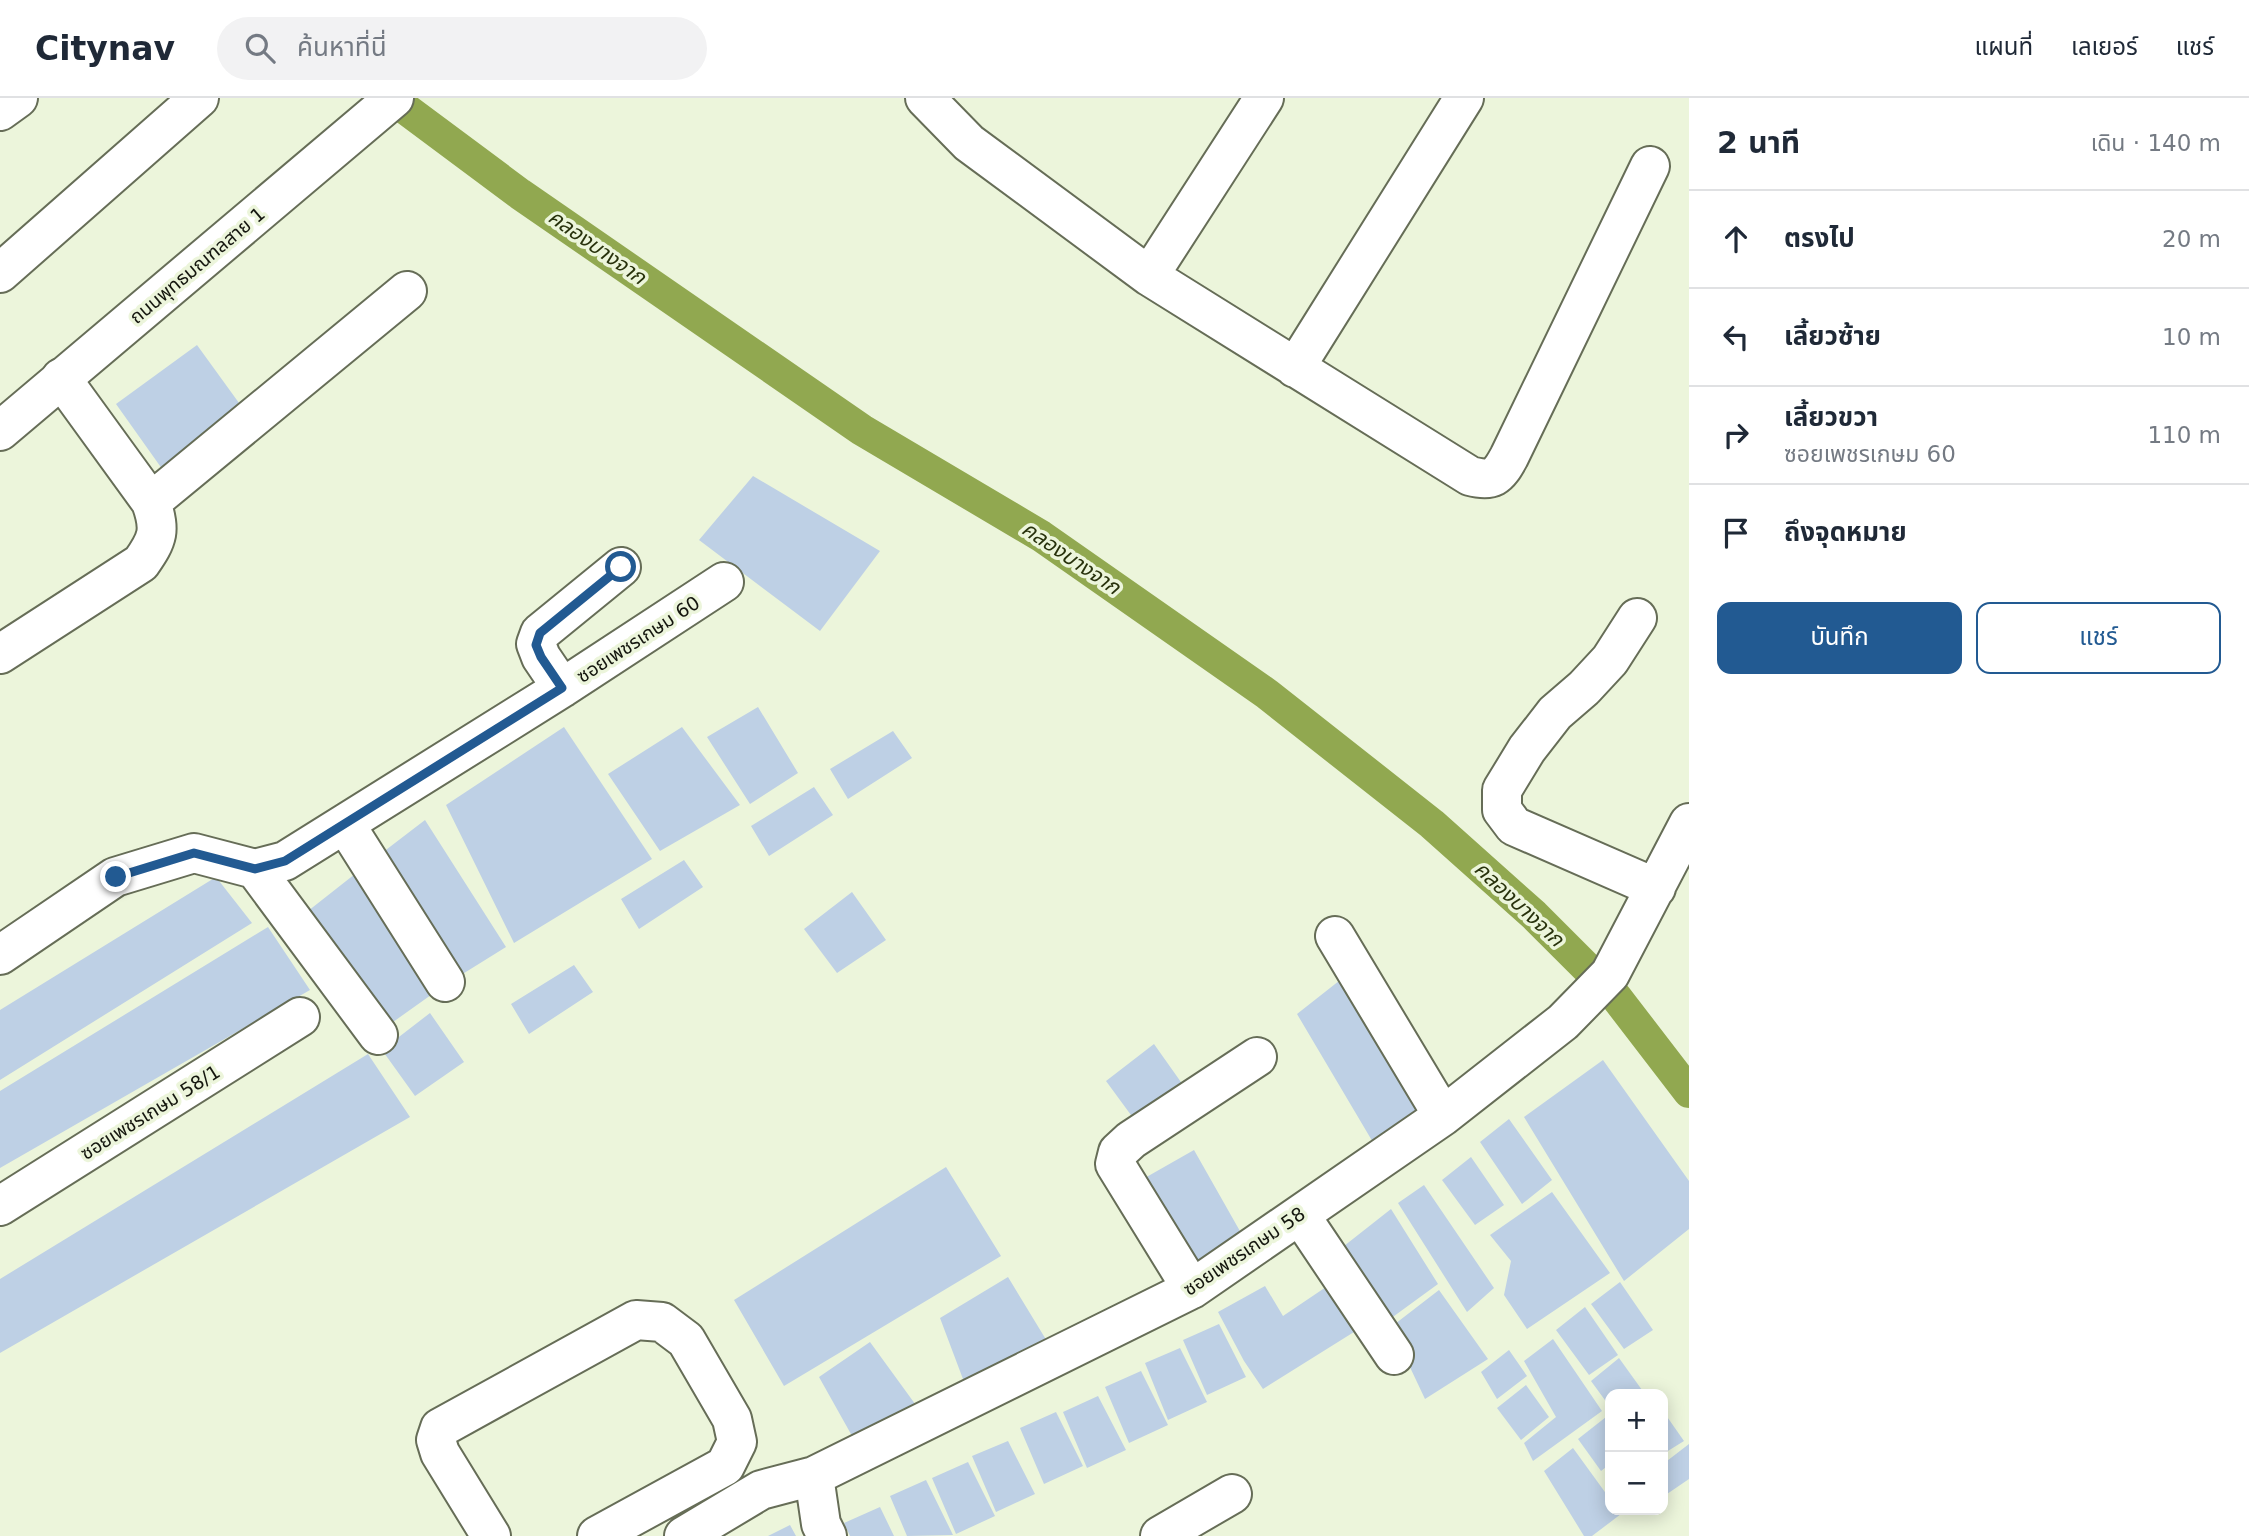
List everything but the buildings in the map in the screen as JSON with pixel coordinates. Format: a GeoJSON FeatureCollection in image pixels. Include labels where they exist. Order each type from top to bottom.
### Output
{"type":"FeatureCollection","features":[{"type":"Feature","properties":{"kind":"street"},"geometry":{"type":"LineString","coordinates":[[0,111],[18,98]]}},
{"type":"Feature","properties":{"kind":"street","name":"ถนนพุทธมณฑลสาย 1"},"geometry":{"type":"LineString","coordinates":[[0,431],[394,98]]}},
{"type":"Feature","properties":{"kind":"street"},"geometry":{"type":"LineString","coordinates":[[925,98],[969,143],[1149,276],[1470,476],[1485,480],[1500,474],[1650,166]]}},
{"type":"Feature","properties":{"kind":"street"},"geometry":{"type":"LineString","coordinates":[[1149,276],[1264,98]]}},
{"type":"Feature","properties":{"kind":"street"},"geometry":{"type":"LineString","coordinates":[[1295,368],[1464,98]]}},
{"type":"Feature","properties":{"kind":"street"},"geometry":{"type":"LineString","coordinates":[[1,269],[193,102]]}},
{"type":"Feature","properties":{"kind":"street"},"geometry":{"type":"LineString","coordinates":[[151,502],[407,291]]}},
{"type":"Feature","properties":{"kind":"street"},"geometry":{"type":"LineString","coordinates":[[0,654],[141,563],[154,544],[159,523],[151,502],[61,378]]}},
{"type":"Feature","properties":{"kind":"street"},"geometry":{"type":"LineString","coordinates":[[562,688],[536,645],[540,633],[621,567]]}},
{"type":"Feature","properties":{"kind":"street","name":"ซอยเพชรเกษม 60"},"geometry":{"type":"LineString","coordinates":[[255,869],[285,861],[562,688],[724,582]]}},
{"type":"Feature","properties":{"kind":"street"},"geometry":{"type":"LineString","coordinates":[[1637,618],[1610,660],[1584,688],[1555,713],[1527,749],[1502,790],[1502,810],[1514,826],[1656,888]]}},
{"type":"Feature","properties":{"kind":"street","name":"ซอยเพชรเกษม 58"},"geometry":{"type":"LineString","coordinates":[[684,1536],[761,1490],[814,1476],[1192,1289],[1443,1116],[1563,1022],[1610,974],[1689,823]]}},
{"type":"Feature","properties":{"kind":"street"},"geometry":{"type":"LineString","coordinates":[[345,824],[445,982]]}},
{"type":"Feature","properties":{"kind":"street"},"geometry":{"type":"LineString","coordinates":[[0,955],[116,877],[194,853],[255,869],[378,1035]]}},
{"type":"Feature","properties":{"kind":"street"},"geometry":{"type":"LineString","coordinates":[[1335,936],[1443,1116]]}},
{"type":"Feature","properties":{"kind":"street","name":"ซอยเพชรเกษม 58/1"},"geometry":{"type":"LineString","coordinates":[[0,1206],[300,1017]]}},
{"type":"Feature","properties":{"kind":"street"},"geometry":{"type":"LineString","coordinates":[[1192,1289],[1115,1164],[1118,1152],[1131,1140],[1257,1057]]}},
{"type":"Feature","properties":{"kind":"street"},"geometry":{"type":"LineString","coordinates":[[1300,1215],[1394,1355]]}},
{"type":"Feature","properties":{"kind":"street"},"geometry":{"type":"LineString","coordinates":[[491,1536],[440,1452],[436,1440],[440,1428],[636,1320],[663,1322],[686,1340],[732,1419],[737,1442],[725,1466],[597,1536]]}},
{"type":"Feature","properties":{"kind":"street"},"geometry":{"type":"LineString","coordinates":[[814,1476],[821,1524],[827,1536]]}},
{"type":"Feature","properties":{"kind":"street"},"geometry":{"type":"LineString","coordinates":[[1160,1536],[1232,1494]]}},
{"type":"Feature","properties":{"kind":"waterway","name":"คลองบางจาก"},"geometry":{"type":"LineString","coordinates":[[391,98],[520,194],[862,430],[1041,536],[1267,694],[1432,824],[1534,915],[1616,997],[1689,1092]]}},
{"type":"Feature","properties":{"kind":"route"},"geometry":{"type":"LineString","coordinates":[[116,877],[194,853],[255,869],[285,861],[562,688],[536,645],[540,633],[621,567]]}}]}
